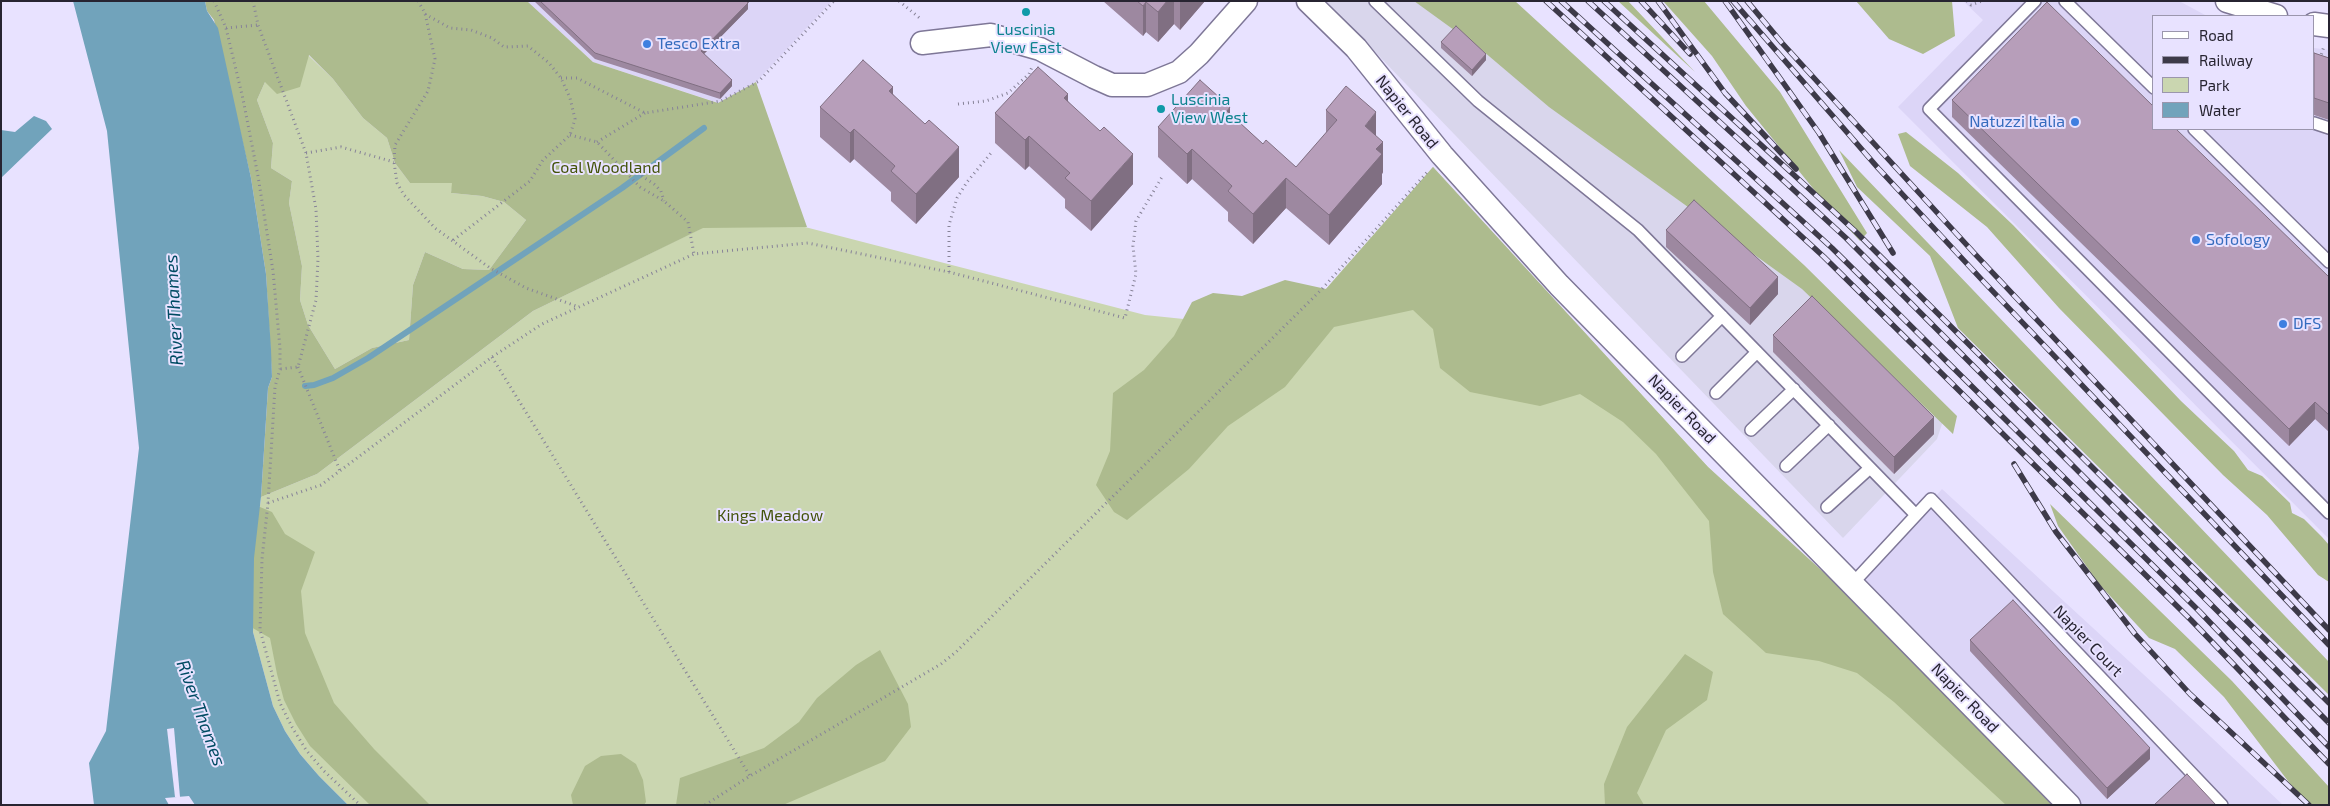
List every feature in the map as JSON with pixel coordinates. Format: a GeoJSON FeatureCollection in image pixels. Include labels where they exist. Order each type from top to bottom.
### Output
{"type":"FeatureCollection","features":[{"type":"Feature","properties":{"kind":"street"},"geometry":{"type":"LineString","coordinates":[[922,43],[991,35],[1040,48],[1094,78],[1112,84],[1147,85],[1180,72],[1199,54],[1246,1]]}},
{"type":"Feature","properties":{"kind":"street","name":"Napier Road"},"geometry":{"type":"LineString","coordinates":[[1308,1],[1356,48],[1442,155],[1559,285],[2069,805]]}},
{"type":"Feature","properties":{"kind":"street"},"geometry":{"type":"LineString","coordinates":[[2227,1],[2273,15]]}},
{"type":"Feature","properties":{"kind":"street"},"geometry":{"type":"LineString","coordinates":[[2315,24],[2329,26]]}},
{"type":"Feature","properties":{"kind":"lane"},"geometry":{"type":"LineString","coordinates":[[1375,1],[1478,100],[1638,230],[1916,515],[1852,582]]}},
{"type":"Feature","properties":{"kind":"lane"},"geometry":{"type":"LineString","coordinates":[[2035,1],[1930,109],[2329,513]]}},
{"type":"Feature","properties":{"kind":"lane"},"geometry":{"type":"LineString","coordinates":[[2065,1],[2152,86]]}},
{"type":"Feature","properties":{"kind":"lane"},"geometry":{"type":"LineString","coordinates":[[2315,123],[2329,128]]}},
{"type":"Feature","properties":{"kind":"lane"},"geometry":{"type":"LineString","coordinates":[[2195,130],[2329,262]]}},
{"type":"Feature","properties":{"kind":"lane"},"geometry":{"type":"LineString","coordinates":[[1682,356],[1722,316]]}},
{"type":"Feature","properties":{"kind":"lane"},"geometry":{"type":"LineString","coordinates":[[1716,393],[1757,352]]}},
{"type":"Feature","properties":{"kind":"lane"},"geometry":{"type":"LineString","coordinates":[[1751,430],[1794,389]]}},
{"type":"Feature","properties":{"kind":"lane"},"geometry":{"type":"LineString","coordinates":[[1786,466],[1829,425]]}},
{"type":"Feature","properties":{"kind":"lane"},"geometry":{"type":"LineString","coordinates":[[1827,507],[1870,468]]}},
{"type":"Feature","properties":{"kind":"lane","name":"Napier Court"},"geometry":{"type":"LineString","coordinates":[[1916,515],[1931,499],[2222,805]]}},
{"type":"Feature","properties":{"kind":"path"},"geometry":{"type":"LineString","coordinates":[[214,1],[226,28],[243,99],[260,186],[273,271],[280,369],[274,387],[268,503],[262,559],[260,630],[272,677],[284,711],[306,750],[360,805]]}},
{"type":"Feature","properties":{"kind":"path"},"geometry":{"type":"LineString","coordinates":[[253,1],[258,25],[306,154],[316,209],[318,259],[316,300],[298,367],[310,391],[340,471]]}},
{"type":"Feature","properties":{"kind":"path"},"geometry":{"type":"LineString","coordinates":[[418,1],[425,13],[435,59],[428,91],[395,145],[394,162],[397,183],[404,195],[435,228],[490,268],[526,288],[577,306]]}},
{"type":"Feature","properties":{"kind":"path"},"geometry":{"type":"LineString","coordinates":[[597,142],[645,113],[721,101],[759,81],[834,1]]}},
{"type":"Feature","properties":{"kind":"path"},"geometry":{"type":"LineString","coordinates":[[1967,1],[1971,5],[1982,1]]}},
{"type":"Feature","properties":{"kind":"path"},"geometry":{"type":"LineString","coordinates":[[425,13],[450,28],[471,30],[492,38],[504,47],[528,46],[549,63],[561,78],[570,98],[575,119],[570,135],[543,160],[530,181],[452,241]]}},
{"type":"Feature","properties":{"kind":"path"},"geometry":{"type":"LineString","coordinates":[[226,28],[258,25]]}},
{"type":"Feature","properties":{"kind":"path"},"geometry":{"type":"LineString","coordinates":[[958,104],[986,101],[1008,93],[1029,74],[1040,48]]}},
{"type":"Feature","properties":{"kind":"path"},"geometry":{"type":"LineString","coordinates":[[561,78],[577,78],[645,113]]}},
{"type":"Feature","properties":{"kind":"path"},"geometry":{"type":"LineString","coordinates":[[570,135],[597,142],[640,188],[664,201],[688,222],[694,254]]}},
{"type":"Feature","properties":{"kind":"path"},"geometry":{"type":"LineString","coordinates":[[306,154],[341,147],[394,162]]}},
{"type":"Feature","properties":{"kind":"path"},"geometry":{"type":"LineString","coordinates":[[949,272],[949,225],[957,198],[967,182],[991,153]]}},
{"type":"Feature","properties":{"kind":"path"},"geometry":{"type":"LineString","coordinates":[[705,805],[750,776],[941,664],[956,652],[1321,290],[1442,155]]}},
{"type":"Feature","properties":{"kind":"path"},"geometry":{"type":"LineString","coordinates":[[623,169],[634,171],[654,184],[661,191],[664,201]]}},
{"type":"Feature","properties":{"kind":"path"},"geometry":{"type":"LineString","coordinates":[[268,503],[321,485],[492,357],[542,324],[577,306],[694,254],[808,243],[949,272],[1125,318],[1136,274],[1133,246],[1136,221],[1162,176]]}},
{"type":"Feature","properties":{"kind":"path"},"geometry":{"type":"LineString","coordinates":[[492,357],[750,776]]}},
{"type":"Feature","properties":{"kind":"path"},"geometry":{"type":"LineString","coordinates":[[280,369],[298,367]]}},
{"type":"Feature","properties":{"kind":"shaded area","name":"Tesco Extra"},"geometry":{"type":"Polygon","coordinates":[[[527,1],[832,1],[756,82],[719,103],[593,62],[527,1]]]}},
{"type":"Feature","properties":{"kind":"shaded area"},"geometry":{"type":"Polygon","coordinates":[[[1326,1],[1432,1],[1808,283],[1943,421],[1937,439],[1843,538],[1326,1]]]}},
{"type":"Feature","properties":{"kind":"shaded area"},"geometry":{"type":"Polygon","coordinates":[[[1963,1],[2179,1],[2205,15],[2152,15],[2152,130],[2315,130],[2315,48],[2329,50],[2329,539],[1898,107],[1983,20],[1963,1]]]}},
{"type":"Feature","properties":{"kind":"shaded area"},"geometry":{"type":"Polygon","coordinates":[[[1942,489],[2283,805],[2080,805],[1864,580],[1942,489]]]}},
{"type":"Feature","properties":{"kind":"green space","name":"Coal Woodland"},"geometry":{"type":"Polygon","coordinates":[[[205,1],[527,1],[593,62],[718,103],[756,82],[807,227],[703,228],[533,311],[317,474],[261,497],[268,388],[272,377],[266,274],[251,178],[214,20],[207,11],[205,1]],[[309,55],[300,87],[277,94],[265,82],[257,100],[273,143],[271,168],[292,181],[289,203],[302,266],[300,300],[308,325],[335,369],[372,348],[409,340],[413,285],[425,252],[463,269],[489,270],[526,220],[504,202],[482,196],[451,193],[452,183],[410,183],[395,163],[387,138],[363,118],[333,79],[309,55]]]}},
{"type":"Feature","properties":{"kind":"green space"},"geometry":{"type":"Polygon","coordinates":[[[1414,1],[1515,1],[1804,265],[1957,416],[1953,434],[1802,289],[1549,107],[1483,51],[1414,1]]]}},
{"type":"Feature","properties":{"kind":"green space"},"geometry":{"type":"Polygon","coordinates":[[[1618,1],[1628,1],[1695,72],[1618,1]]]}},
{"type":"Feature","properties":{"kind":"green space"},"geometry":{"type":"Polygon","coordinates":[[[1663,1],[1704,1],[1780,92],[1867,233],[1860,241],[1829,208],[1746,106],[1712,56],[1663,1]]]}},
{"type":"Feature","properties":{"kind":"green space"},"geometry":{"type":"Polygon","coordinates":[[[1856,1],[1952,1],[1955,36],[1923,54],[1889,39],[1856,1]]]}},
{"type":"Feature","properties":{"kind":"green space"},"geometry":{"type":"Polygon","coordinates":[[[308,55],[333,79],[363,118],[387,138],[395,163],[410,183],[453,183],[451,193],[482,196],[504,202],[526,220],[489,270],[463,269],[425,252],[413,285],[409,340],[372,348],[335,369],[308,325],[300,300],[302,266],[289,203],[292,181],[271,168],[273,143],[257,100],[265,82],[308,55]]]}},
{"type":"Feature","properties":{"kind":"green space"},"geometry":{"type":"Polygon","coordinates":[[[1906,132],[1958,173],[2013,225],[2181,401],[2234,451],[2248,470],[2262,476],[2290,503],[2292,513],[2304,519],[2322,537],[2329,545],[2329,582],[2318,575],[2267,515],[2223,475],[2059,308],[1987,227],[1910,166],[1898,134],[1906,132]]]}},
{"type":"Feature","properties":{"kind":"green space"},"geometry":{"type":"Polygon","coordinates":[[[1839,150],[2329,662],[2329,695],[1958,328],[1930,256],[1857,187],[1839,150]]]}},
{"type":"Feature","properties":{"kind":"green space","name":"Kings Meadow"},"geometry":{"type":"Polygon","coordinates":[[[1433,167],[1708,467],[1844,591],[2052,805],[348,805],[300,754],[285,731],[273,706],[253,632],[254,558],[261,497],[317,474],[533,311],[700,229],[677,174],[805,227],[1145,315],[1290,330],[1433,167]]]}},
{"type":"Feature","properties":{"kind":"green space"},"geometry":{"type":"Polygon","coordinates":[[[1433,167],[1708,467],[1844,591],[2052,805],[2006,805],[1894,702],[1857,673],[1819,661],[1766,653],[1723,614],[1713,572],[1709,521],[1656,454],[1623,422],[1580,394],[1540,406],[1470,392],[1440,368],[1433,329],[1413,310],[1334,327],[1285,387],[1228,426],[1189,469],[1127,520],[1114,512],[1096,485],[1110,451],[1113,393],[1144,370],[1174,336],[1192,302],[1213,293],[1242,296],[1285,280],[1326,289],[1433,167]]]}},
{"type":"Feature","properties":{"kind":"green space"},"geometry":{"type":"Polygon","coordinates":[[[248,502],[272,512],[285,534],[315,552],[301,591],[305,633],[334,703],[374,749],[430,805],[370,805],[310,746],[296,724],[284,700],[270,638],[244,623],[248,502]]]}},
{"type":"Feature","properties":{"kind":"green space"},"geometry":{"type":"Polygon","coordinates":[[[2050,504],[2232,681],[2329,787],[2329,805],[2312,805],[2291,785],[2224,697],[2175,649],[2149,638],[2099,584],[2058,526],[2050,504]]]}},
{"type":"Feature","properties":{"kind":"green space"},"geometry":{"type":"Polygon","coordinates":[[[880,650],[908,704],[911,727],[885,761],[783,805],[676,805],[680,778],[764,748],[799,722],[817,698],[856,665],[880,650]]]}},
{"type":"Feature","properties":{"kind":"green space"},"geometry":{"type":"Polygon","coordinates":[[[1685,654],[1713,672],[1707,700],[1666,730],[1637,793],[1644,805],[1605,805],[1604,784],[1627,727],[1685,654]]]}},
{"type":"Feature","properties":{"kind":"green space"},"geometry":{"type":"Polygon","coordinates":[[[621,754],[636,764],[643,780],[646,802],[644,805],[573,805],[571,795],[585,766],[601,756],[621,754]]]}},
{"type":"Feature","properties":{"kind":"water","name":"River Thames"},"geometry":{"type":"Polygon","coordinates":[[[73,1],[205,1],[207,11],[218,28],[251,178],[266,274],[271,349],[272,377],[268,388],[261,497],[254,558],[253,632],[273,706],[285,731],[300,754],[348,805],[195,805],[189,796],[165,798],[169,805],[94,805],[89,763],[106,731],[139,448],[107,131],[73,1]]]}},
{"type":"Feature","properties":{"kind":"water"},"geometry":{"type":"Polygon","coordinates":[[[34,116],[46,121],[52,129],[1,178],[1,130],[15,132],[34,116]]]}},
{"type":"Feature","properties":{"kind":"pier"},"geometry":{"type":"Polygon","coordinates":[[[174,728],[180,797],[175,797],[167,729],[174,728]]]}},
{"type":"Feature","properties":{"kind":"building","name":"Tesco Extra"},"geometry":{"type":"Polygon","coordinates":[[[540,1],[747,1],[748,3],[701,51],[732,80],[720,93],[595,53],[540,1]]]}},
{"type":"Feature","properties":{"kind":"building"},"geometry":{"type":"Polygon","coordinates":[[[1137,1],[1167,1],[1158,12],[1146,2],[1143,6],[1137,1]]]}},
{"type":"Feature","properties":{"kind":"building"},"geometry":{"type":"Polygon","coordinates":[[[2047,2],[2152,105],[2152,130],[2177,130],[2329,277],[2329,415],[2315,402],[2289,429],[1952,100],[2047,2]]]}},
{"type":"Feature","properties":{"kind":"building"},"geometry":{"type":"Polygon","coordinates":[[[1456,26],[1486,54],[1472,70],[1441,42],[1456,26]]]}},
{"type":"Feature","properties":{"kind":"building"},"geometry":{"type":"Polygon","coordinates":[[[2315,53],[2329,58],[2329,103],[2315,98],[2315,53]]]}},
{"type":"Feature","properties":{"kind":"building"},"geometry":{"type":"Polygon","coordinates":[[[863,60],[893,87],[889,91],[925,124],[929,120],[959,147],[916,194],[891,171],[895,166],[854,129],[850,133],[820,107],[863,60]]]}},
{"type":"Feature","properties":{"kind":"building"},"geometry":{"type":"Polygon","coordinates":[[[1038,67],[1068,94],[1064,98],[1100,131],[1104,127],[1133,154],[1091,201],[1065,178],[1070,173],[1029,136],[1025,140],[995,113],[1038,67]]]}},
{"type":"Feature","properties":{"kind":"building"},"geometry":{"type":"Polygon","coordinates":[[[1200,80],[1230,107],[1227,111],[1263,144],[1266,140],[1296,167],[1337,120],[1326,110],[1346,86],[1376,112],[1365,126],[1383,142],[1376,149],[1382,154],[1329,215],[1286,178],[1253,214],[1228,191],[1232,186],[1192,149],[1187,154],[1158,127],[1200,80]]]}},
{"type":"Feature","properties":{"kind":"building"},"geometry":{"type":"Polygon","coordinates":[[[1694,200],[1778,277],[1750,308],[1666,230],[1694,200]]]}},
{"type":"Feature","properties":{"kind":"building"},"geometry":{"type":"Polygon","coordinates":[[[1812,296],[1934,417],[1894,457],[1773,335],[1812,296]]]}},
{"type":"Feature","properties":{"kind":"building"},"geometry":{"type":"Polygon","coordinates":[[[2013,600],[2150,748],[2107,788],[1970,640],[2013,600]]]}},
{"type":"Feature","properties":{"kind":"building"},"geometry":{"type":"Polygon","coordinates":[[[2187,774],[2216,805],[2154,805],[2187,774]]]}},
{"type":"Feature","properties":{"kind":"waterway"},"geometry":{"type":"LineString","coordinates":[[305,386],[314,385],[333,378],[368,358],[622,188],[704,128]]}},
{"type":"Feature","properties":{"kind":"railway"},"geometry":{"type":"LineString","coordinates":[[1546,1],[1824,257],[2191,620],[2329,764]]}},
{"type":"Feature","properties":{"kind":"railway"},"geometry":{"type":"LineString","coordinates":[[1561,1],[1832,248],[2199,611],[2329,747]]}},
{"type":"Feature","properties":{"kind":"railway"},"geometry":{"type":"LineString","coordinates":[[1588,1],[1846,238],[2329,723]]}},
{"type":"Feature","properties":{"kind":"railway"},"geometry":{"type":"LineString","coordinates":[[1604,1],[1854,230],[2329,703]]}},
{"type":"Feature","properties":{"kind":"railway"},"geometry":{"type":"LineString","coordinates":[[1641,1],[1690,54]]}},
{"type":"Feature","properties":{"kind":"railway"},"geometry":{"type":"LineString","coordinates":[[1658,1],[1725,93],[1796,169]]}},
{"type":"Feature","properties":{"kind":"railway"},"geometry":{"type":"LineString","coordinates":[[1725,1],[1819,133],[1893,253]]}},
{"type":"Feature","properties":{"kind":"railway"},"geometry":{"type":"LineString","coordinates":[[1733,1],[1878,168],[2329,645]]}},
{"type":"Feature","properties":{"kind":"railway"},"geometry":{"type":"LineString","coordinates":[[1747,1],[1782,43],[1975,254],[2329,630]]}},
{"type":"Feature","properties":{"kind":"railway"},"geometry":{"type":"LineString","coordinates":[[2014,464],[2056,532],[2135,634],[2190,694],[2309,805]]}},
{"type":"Feature","properties":{"kind":"place","name":"Luscinia View East"},"geometry":{"type":"Point","coordinates":[1026,12]}},
{"type":"Feature","properties":{"kind":"place","name":"Tesco Extra"},"geometry":{"type":"Point","coordinates":[647,44]}},
{"type":"Feature","properties":{"kind":"place","name":"Luscinia View West"},"geometry":{"type":"Point","coordinates":[1161,109]}},
{"type":"Feature","properties":{"kind":"place","name":"Natuzzi Italia"},"geometry":{"type":"Point","coordinates":[2075,122]}},
{"type":"Feature","properties":{"kind":"place","name":"Sofology"},"geometry":{"type":"Point","coordinates":[2196,240]}},
{"type":"Feature","properties":{"kind":"place","name":"DFS"},"geometry":{"type":"Point","coordinates":[2283,324]}}]}
